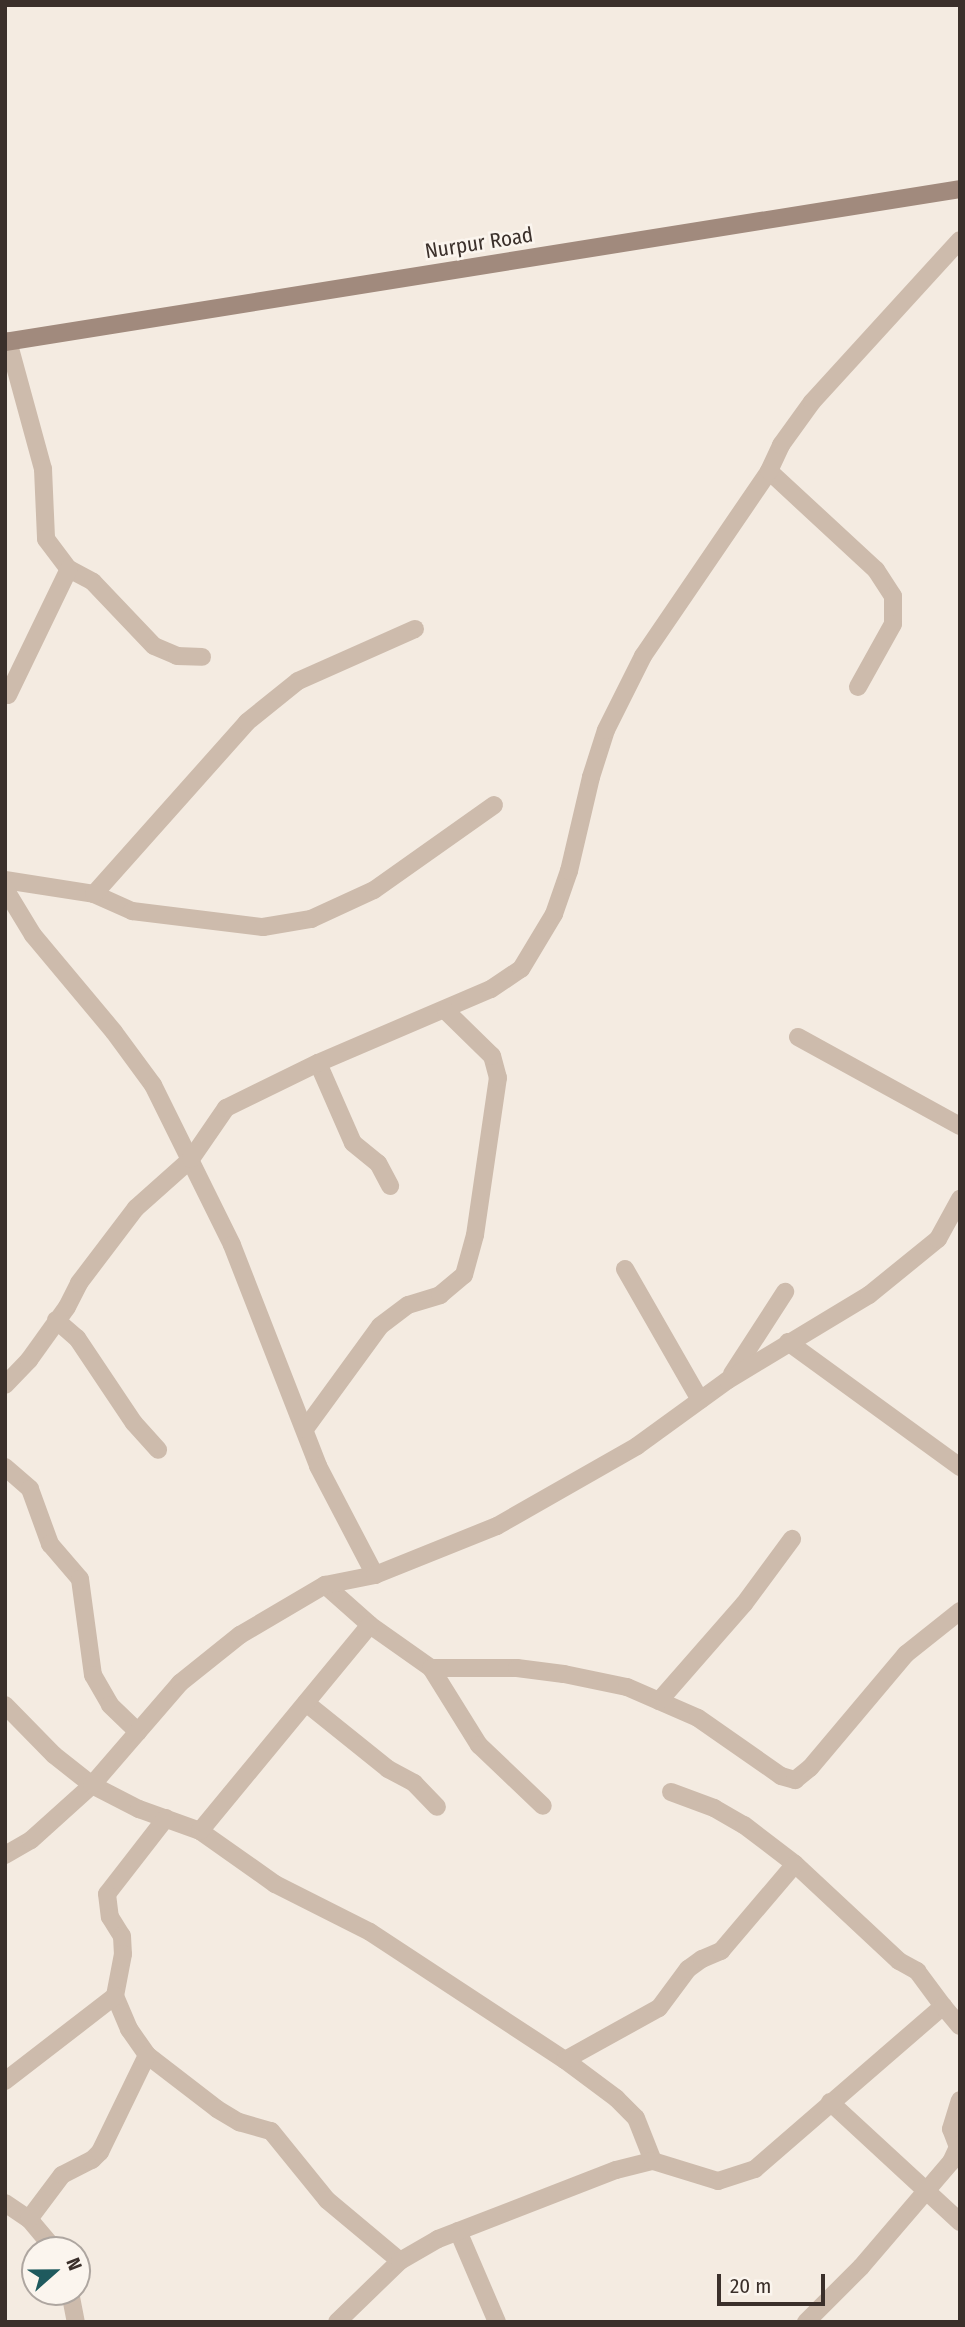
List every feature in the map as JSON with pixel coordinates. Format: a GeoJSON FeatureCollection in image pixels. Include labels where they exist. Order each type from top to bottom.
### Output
{"type":"FeatureCollection","features":[{"type":"Feature","properties":{"kind":"street","name":"Nurpur Road"},"geometry":{"type":"LineString","coordinates":[[7,341],[960,189]]}},
{"type":"Feature","properties":{"kind":"street"},"geometry":{"type":"LineString","coordinates":[[5,1385],[29,1360],[79,1283],[136,1208],[191,1158],[226,1108],[318,1063],[446,1011],[491,989],[521,969],[554,914],[569,871],[591,777],[606,730],[643,656],[769,471],[781,445],[812,402],[960,240]]}},
{"type":"Feature","properties":{"kind":"street"},"geometry":{"type":"LineString","coordinates":[[7,341],[43,469],[46,539],[69,569],[93,582],[154,646],[177,656],[202,657]]}},
{"type":"Feature","properties":{"kind":"street"},"geometry":{"type":"LineString","coordinates":[[769,471],[876,570],[893,596],[894,624],[858,687]]}},
{"type":"Feature","properties":{"kind":"street"},"geometry":{"type":"LineString","coordinates":[[8,695],[69,569]]}},
{"type":"Feature","properties":{"kind":"street"},"geometry":{"type":"LineString","coordinates":[[94,894],[247,722],[298,681],[415,629]]}},
{"type":"Feature","properties":{"kind":"street"},"geometry":{"type":"LineString","coordinates":[[5,880],[94,894],[132,911],[203,922],[263,927],[311,919],[374,890],[494,804]]}},
{"type":"Feature","properties":{"kind":"street"},"geometry":{"type":"LineString","coordinates":[[5,889],[33,934],[114,1032],[153,1085],[232,1245],[318,1466],[375,1575]]}},
{"type":"Feature","properties":{"kind":"street"},"geometry":{"type":"LineString","coordinates":[[305,1429],[380,1326],[408,1305],[440,1295],[464,1275],[475,1235],[498,1078],[492,1056],[446,1011]]}},
{"type":"Feature","properties":{"kind":"street"},"geometry":{"type":"LineString","coordinates":[[798,1037],[960,1126]]}},
{"type":"Feature","properties":{"kind":"street"},"geometry":{"type":"LineString","coordinates":[[318,1063],[353,1143],[378,1163],[390,1186]]}},
{"type":"Feature","properties":{"kind":"street"},"geometry":{"type":"LineString","coordinates":[[5,1855],[31,1840],[92,1785],[180,1683],[240,1635],[325,1584],[375,1575],[497,1526],[637,1446],[728,1380],[788,1342],[833,1319],[869,1294],[938,1239],[960,1199]]}},
{"type":"Feature","properties":{"kind":"street"},"geometry":{"type":"LineString","coordinates":[[950,1218],[960,1234]]}},
{"type":"Feature","properties":{"kind":"street"},"geometry":{"type":"LineString","coordinates":[[625,1269],[700,1400]]}},
{"type":"Feature","properties":{"kind":"street"},"geometry":{"type":"LineString","coordinates":[[728,1380],[785,1292]]}},
{"type":"Feature","properties":{"kind":"street"},"geometry":{"type":"LineString","coordinates":[[56,1320],[76,1338],[134,1423],[158,1450]]}},
{"type":"Feature","properties":{"kind":"street"},"geometry":{"type":"LineString","coordinates":[[788,1342],[960,1467]]}},
{"type":"Feature","properties":{"kind":"street"},"geometry":{"type":"LineString","coordinates":[[5,1468],[30,1489],[50,1544],[80,1579],[93,1675],[110,1705],[138,1732]]}},
{"type":"Feature","properties":{"kind":"street"},"geometry":{"type":"LineString","coordinates":[[659,1701],[744,1604],[792,1539]]}},
{"type":"Feature","properties":{"kind":"street"},"geometry":{"type":"LineString","coordinates":[[325,1584],[370,1625],[431,1668],[444,1685],[460,1719],[479,1745],[543,1806]]}},
{"type":"Feature","properties":{"kind":"street"},"geometry":{"type":"LineString","coordinates":[[431,1668],[517,1668],[627,1687],[698,1718],[781,1776],[795,1780],[810,1768],[906,1654],[960,1611]]}},
{"type":"Feature","properties":{"kind":"street"},"geometry":{"type":"LineString","coordinates":[[200,1831],[370,1625]]}},
{"type":"Feature","properties":{"kind":"street"},"geometry":{"type":"LineString","coordinates":[[306,1703],[388,1769],[414,1783],[436,1807]]}},
{"type":"Feature","properties":{"kind":"street"},"geometry":{"type":"LineString","coordinates":[[5,1705],[54,1755],[92,1785],[139,1809],[200,1831],[275,1884],[370,1932],[565,2060],[616,2098],[636,2118],[653,2161]]}},
{"type":"Feature","properties":{"kind":"street"},"geometry":{"type":"LineString","coordinates":[[671,1792],[714,1808],[744,1825],[795,1864],[899,1961],[917,1971],[960,2026]]}},
{"type":"Feature","properties":{"kind":"street"},"geometry":{"type":"LineString","coordinates":[[166,1818],[107,1894],[110,1917],[122,1936],[123,1954],[115,1996],[129,2029],[146,2055],[217,2109],[239,2122],[271,2131],[327,2200],[400,2261]]}},
{"type":"Feature","properties":{"kind":"street"},"geometry":{"type":"LineString","coordinates":[[565,2060],[659,2008],[688,1969],[721,1951],[795,1864]]}},
{"type":"Feature","properties":{"kind":"street"},"geometry":{"type":"LineString","coordinates":[[5,2081],[115,1996]]}},
{"type":"Feature","properties":{"kind":"street"},"geometry":{"type":"LineString","coordinates":[[337,2322],[400,2261],[458,2231],[616,2170],[653,2161],[718,2181],[755,2169],[943,2006]]}},
{"type":"Feature","properties":{"kind":"street"},"geometry":{"type":"LineString","coordinates":[[29,2220],[62,2175],[92,2160],[100,2151],[146,2055]]}},
{"type":"Feature","properties":{"kind":"street"},"geometry":{"type":"LineString","coordinates":[[806,2322],[861,2267],[951,2162],[958,2147],[951,2129],[960,2100]]}},
{"type":"Feature","properties":{"kind":"street"},"geometry":{"type":"LineString","coordinates":[[830,2102],[960,2222]]}},
{"type":"Feature","properties":{"kind":"street"},"geometry":{"type":"LineString","coordinates":[[5,2203],[29,2220],[43,2236]]}},
{"type":"Feature","properties":{"kind":"street"},"geometry":{"type":"LineString","coordinates":[[458,2231],[497,2322]]}}]}
